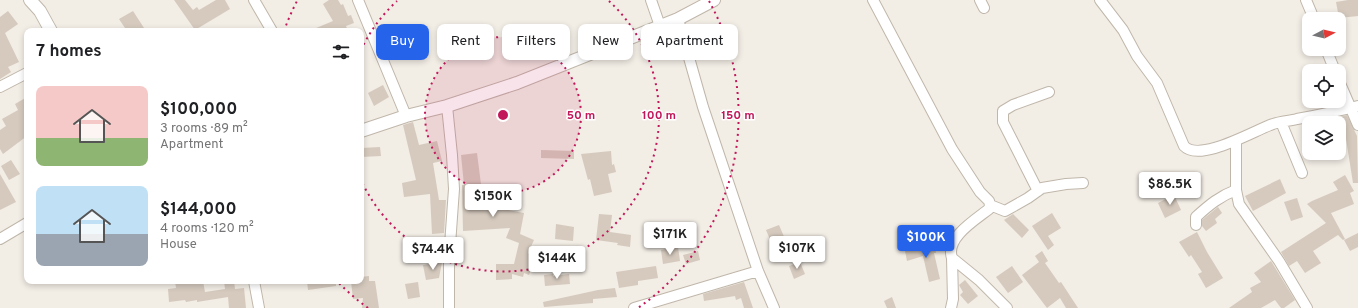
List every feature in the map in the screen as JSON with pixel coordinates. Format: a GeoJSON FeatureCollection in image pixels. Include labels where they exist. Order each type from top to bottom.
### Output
{"type":"FeatureCollection","features":[{"type":"Feature","properties":{"kind":"street"},"geometry":{"type":"LineString","coordinates":[[30,0],[40,11],[49,28]]}},
{"type":"Feature","properties":{"kind":"street"},"geometry":{"type":"LineString","coordinates":[[254,0],[270,28]]}},
{"type":"Feature","properties":{"kind":"street"},"geometry":{"type":"LineString","coordinates":[[358,0],[406,116]]}},
{"type":"Feature","properties":{"kind":"street"},"geometry":{"type":"LineString","coordinates":[[651,0],[659,24]]}},
{"type":"Feature","properties":{"kind":"street"},"geometry":{"type":"LineString","coordinates":[[665,24],[714,0]]}},
{"type":"Feature","properties":{"kind":"street"},"geometry":{"type":"LineString","coordinates":[[873,0],[952,149],[980,192],[990,201],[989,209],[957,236],[952,244],[953,299],[951,308]]}},
{"type":"Feature","properties":{"kind":"street"},"geometry":{"type":"LineString","coordinates":[[1100,0],[1123,30],[1137,56],[1158,83],[1184,146],[1188,150],[1210,149],[1236,141],[1274,124],[1354,107]]}},
{"type":"Feature","properties":{"kind":"street"},"geometry":{"type":"LineString","coordinates":[[1306,0],[1311,12]]}},
{"type":"Feature","properties":{"kind":"street"},"geometry":{"type":"LineString","coordinates":[[678,19],[704,106],[758,270],[774,308]]}},
{"type":"Feature","properties":{"kind":"street"},"geometry":{"type":"LineString","coordinates":[[364,130],[406,116],[447,106],[516,83],[641,34]]}},
{"type":"Feature","properties":{"kind":"street"},"geometry":{"type":"LineString","coordinates":[[0,87],[24,75]]}},
{"type":"Feature","properties":{"kind":"street"},"geometry":{"type":"LineString","coordinates":[[1038,191],[1003,122],[1003,112],[1013,105],[1049,92]]}},
{"type":"Feature","properties":{"kind":"street"},"geometry":{"type":"LineString","coordinates":[[1346,93],[1354,107],[1358,125]]}},
{"type":"Feature","properties":{"kind":"street"},"geometry":{"type":"LineString","coordinates":[[447,106],[454,189],[449,259],[449,308]]}},
{"type":"Feature","properties":{"kind":"street"},"geometry":{"type":"LineString","coordinates":[[1281,122],[1302,173]]}},
{"type":"Feature","properties":{"kind":"street"},"geometry":{"type":"LineString","coordinates":[[1236,141],[1236,190],[1239,204],[1279,261],[1307,308]]}},
{"type":"Feature","properties":{"kind":"street"},"geometry":{"type":"LineString","coordinates":[[990,205],[1005,211],[1042,188],[1083,183]]}},
{"type":"Feature","properties":{"kind":"street"},"geometry":{"type":"LineString","coordinates":[[1196,225],[1196,217],[1209,204],[1225,194],[1236,190]]}},
{"type":"Feature","properties":{"kind":"street"},"geometry":{"type":"LineString","coordinates":[[0,239],[24,225]]}},
{"type":"Feature","properties":{"kind":"street"},"geometry":{"type":"LineString","coordinates":[[952,258],[979,280],[1007,308]]}},
{"type":"Feature","properties":{"kind":"street"},"geometry":{"type":"LineString","coordinates":[[634,308],[758,270]]}},
{"type":"Feature","properties":{"kind":"street"},"geometry":{"type":"LineString","coordinates":[[254,284],[258,308]]}},
{"type":"Feature","properties":{"kind":"building"},"geometry":{"type":"Polygon","coordinates":[[[174,0],[185,0],[193,10],[197,7],[199,10],[216,0],[225,0],[230,9],[198,28],[194,28],[174,0]]]}},
{"type":"Feature","properties":{"kind":"building"},"geometry":{"type":"Polygon","coordinates":[[[329,0],[338,0],[341,5],[343,4],[348,16],[351,15],[354,23],[346,26],[347,28],[316,28],[333,21],[323,4],[329,0]]]}},
{"type":"Feature","properties":{"kind":"building"},"geometry":{"type":"Polygon","coordinates":[[[1358,0],[1358,16],[1346,17],[1346,12],[1338,12],[1336,2],[1358,0]]]}},
{"type":"Feature","properties":{"kind":"building"},"geometry":{"type":"Polygon","coordinates":[[[8,11],[18,24],[5,33],[19,62],[8,67],[11,72],[0,79],[0,17],[8,11]]]}},
{"type":"Feature","properties":{"kind":"building"},"geometry":{"type":"Polygon","coordinates":[[[133,11],[144,28],[125,28],[119,19],[133,11]]]}},
{"type":"Feature","properties":{"kind":"building"},"geometry":{"type":"Polygon","coordinates":[[[383,85],[389,97],[374,106],[368,93],[383,85]]]}},
{"type":"Feature","properties":{"kind":"building"},"geometry":{"type":"Polygon","coordinates":[[[24,99],[24,138],[3,154],[0,149],[0,130],[6,126],[2,119],[18,110],[15,104],[24,99]]]}},
{"type":"Feature","properties":{"kind":"building"},"geometry":{"type":"Polygon","coordinates":[[[1347,115],[1357,136],[1358,183],[1353,183],[1346,139],[1346,116],[1344,116],[1347,115]]]}},
{"type":"Feature","properties":{"kind":"building"},"geometry":{"type":"Polygon","coordinates":[[[413,122],[419,145],[437,141],[442,161],[433,163],[439,200],[446,200],[444,233],[432,234],[430,194],[404,197],[402,183],[416,180],[403,125],[413,122]]]}},
{"type":"Feature","properties":{"kind":"building"},"geometry":{"type":"Polygon","coordinates":[[[380,147],[381,156],[364,157],[364,148],[380,147]]]}},
{"type":"Feature","properties":{"kind":"building"},"geometry":{"type":"Polygon","coordinates":[[[541,150],[574,151],[574,159],[541,158],[541,150]]]}},
{"type":"Feature","properties":{"kind":"building"},"geometry":{"type":"Polygon","coordinates":[[[611,151],[612,165],[614,164],[616,172],[608,174],[612,192],[594,196],[590,179],[588,180],[581,154],[611,151]]]}},
{"type":"Feature","properties":{"kind":"building"},"geometry":{"type":"Polygon","coordinates":[[[477,153],[482,192],[502,191],[503,209],[524,213],[520,234],[534,240],[528,253],[535,255],[529,275],[524,273],[523,277],[512,274],[512,279],[496,280],[496,264],[514,264],[519,243],[506,238],[510,228],[463,231],[462,185],[464,185],[461,155],[477,153]]]}},
{"type":"Feature","properties":{"kind":"building"},"geometry":{"type":"Polygon","coordinates":[[[11,160],[20,174],[9,180],[1,166],[11,160]]]}},
{"type":"Feature","properties":{"kind":"building"},"geometry":{"type":"Polygon","coordinates":[[[0,174],[16,202],[0,210],[0,174]]]}},
{"type":"Feature","properties":{"kind":"building"},"geometry":{"type":"Polygon","coordinates":[[[1345,175],[1354,191],[1350,193],[1354,204],[1331,213],[1345,239],[1343,240],[1338,235],[1313,251],[1321,263],[1305,273],[1297,261],[1289,266],[1281,252],[1326,223],[1307,204],[1338,190],[1333,182],[1345,175]]]}},
{"type":"Feature","properties":{"kind":"building"},"geometry":{"type":"Polygon","coordinates":[[[1280,179],[1286,193],[1253,211],[1245,196],[1280,179]]]}},
{"type":"Feature","properties":{"kind":"building"},"geometry":{"type":"Polygon","coordinates":[[[1174,195],[1181,210],[1165,218],[1158,203],[1174,195]]]}},
{"type":"Feature","properties":{"kind":"building"},"geometry":{"type":"Polygon","coordinates":[[[1297,198],[1303,217],[1291,221],[1284,202],[1297,198]]]}},
{"type":"Feature","properties":{"kind":"building"},"geometry":{"type":"Polygon","coordinates":[[[1218,207],[1222,213],[1215,219],[1217,223],[1206,231],[1202,226],[1202,220],[1218,207]]]}},
{"type":"Feature","properties":{"kind":"building"},"geometry":{"type":"Polygon","coordinates":[[[1052,213],[1061,228],[1048,236],[1054,245],[1048,250],[1032,226],[1052,213]]]}},
{"type":"Feature","properties":{"kind":"building"},"geometry":{"type":"Polygon","coordinates":[[[599,214],[612,215],[610,232],[631,235],[630,247],[617,245],[618,243],[596,240],[599,214]]]}},
{"type":"Feature","properties":{"kind":"building"},"geometry":{"type":"Polygon","coordinates":[[[1013,214],[1029,230],[1022,238],[1004,220],[1013,214]]]}},
{"type":"Feature","properties":{"kind":"building"},"geometry":{"type":"Polygon","coordinates":[[[556,224],[574,227],[573,241],[555,239],[556,224]]]}},
{"type":"Feature","properties":{"kind":"building"},"geometry":{"type":"Polygon","coordinates":[[[779,225],[788,246],[775,251],[766,230],[779,225]]]}},
{"type":"Feature","properties":{"kind":"building"},"geometry":{"type":"Polygon","coordinates":[[[1197,232],[1223,278],[1206,288],[1198,274],[1202,272],[1191,255],[1189,257],[1179,242],[1197,232]]]}},
{"type":"Feature","properties":{"kind":"building"},"geometry":{"type":"Polygon","coordinates":[[[1358,233],[1358,247],[1350,251],[1344,240],[1358,233]]]}},
{"type":"Feature","properties":{"kind":"building"},"geometry":{"type":"Polygon","coordinates":[[[934,242],[936,253],[934,253],[940,279],[929,282],[923,256],[907,261],[905,251],[934,242]]]}},
{"type":"Feature","properties":{"kind":"building"},"geometry":{"type":"Polygon","coordinates":[[[678,247],[680,261],[663,264],[661,250],[678,247]]]}},
{"type":"Feature","properties":{"kind":"building"},"geometry":{"type":"Polygon","coordinates":[[[698,251],[700,260],[686,264],[683,255],[698,251]]]}},
{"type":"Feature","properties":{"kind":"building"},"geometry":{"type":"Polygon","coordinates":[[[1042,251],[1048,261],[1045,263],[1059,283],[1061,282],[1078,308],[1066,308],[1060,298],[1047,308],[1022,275],[1039,262],[1035,256],[1042,251]]]}},
{"type":"Feature","properties":{"kind":"building"},"geometry":{"type":"Polygon","coordinates":[[[1271,261],[1295,300],[1284,308],[1281,308],[1275,300],[1261,308],[1229,308],[1252,292],[1250,288],[1261,282],[1254,273],[1271,261]]]}},
{"type":"Feature","properties":{"kind":"building"},"geometry":{"type":"Polygon","coordinates":[[[442,262],[439,278],[426,280],[423,265],[442,262]]]}},
{"type":"Feature","properties":{"kind":"building"},"geometry":{"type":"Polygon","coordinates":[[[800,262],[805,274],[794,279],[789,266],[800,262]]]}},
{"type":"Feature","properties":{"kind":"building"},"geometry":{"type":"Polygon","coordinates":[[[656,266],[658,278],[638,281],[638,285],[619,288],[616,272],[656,266]]]}},
{"type":"Feature","properties":{"kind":"building"},"geometry":{"type":"Polygon","coordinates":[[[1012,266],[1023,282],[1008,293],[996,277],[1012,266]]]}},
{"type":"Feature","properties":{"kind":"building"},"geometry":{"type":"Polygon","coordinates":[[[553,274],[553,276],[569,274],[570,284],[545,286],[544,275],[553,274]]]}},
{"type":"Feature","properties":{"kind":"building"},"geometry":{"type":"Polygon","coordinates":[[[369,276],[369,281],[375,281],[379,308],[362,308],[363,298],[353,299],[351,284],[364,284],[364,277],[369,276]]]}},
{"type":"Feature","properties":{"kind":"building"},"geometry":{"type":"Polygon","coordinates":[[[965,280],[978,296],[968,304],[960,295],[963,292],[959,285],[965,280]]]}},
{"type":"Feature","properties":{"kind":"building"},"geometry":{"type":"Polygon","coordinates":[[[418,282],[420,297],[408,299],[405,284],[418,282]]]}},
{"type":"Feature","properties":{"kind":"building"},"geometry":{"type":"Polygon","coordinates":[[[744,282],[753,308],[744,308],[741,298],[736,300],[735,296],[704,301],[703,294],[744,282]]]}},
{"type":"Feature","properties":{"kind":"building"},"geometry":{"type":"Polygon","coordinates":[[[175,284],[204,284],[205,292],[225,289],[224,284],[234,284],[235,289],[244,288],[246,308],[229,308],[228,297],[197,302],[197,300],[186,302],[185,300],[169,302],[168,289],[176,288],[175,284]]]}},
{"type":"Feature","properties":{"kind":"building"},"geometry":{"type":"Polygon","coordinates":[[[307,284],[336,284],[336,286],[308,290],[307,284]]]}},
{"type":"Feature","properties":{"kind":"building"},"geometry":{"type":"Polygon","coordinates":[[[615,288],[617,297],[593,299],[593,303],[544,307],[543,302],[598,290],[615,288]]]}},
{"type":"Feature","properties":{"kind":"building"},"geometry":{"type":"Polygon","coordinates":[[[892,297],[896,308],[887,308],[884,301],[892,297]]]}}]}
